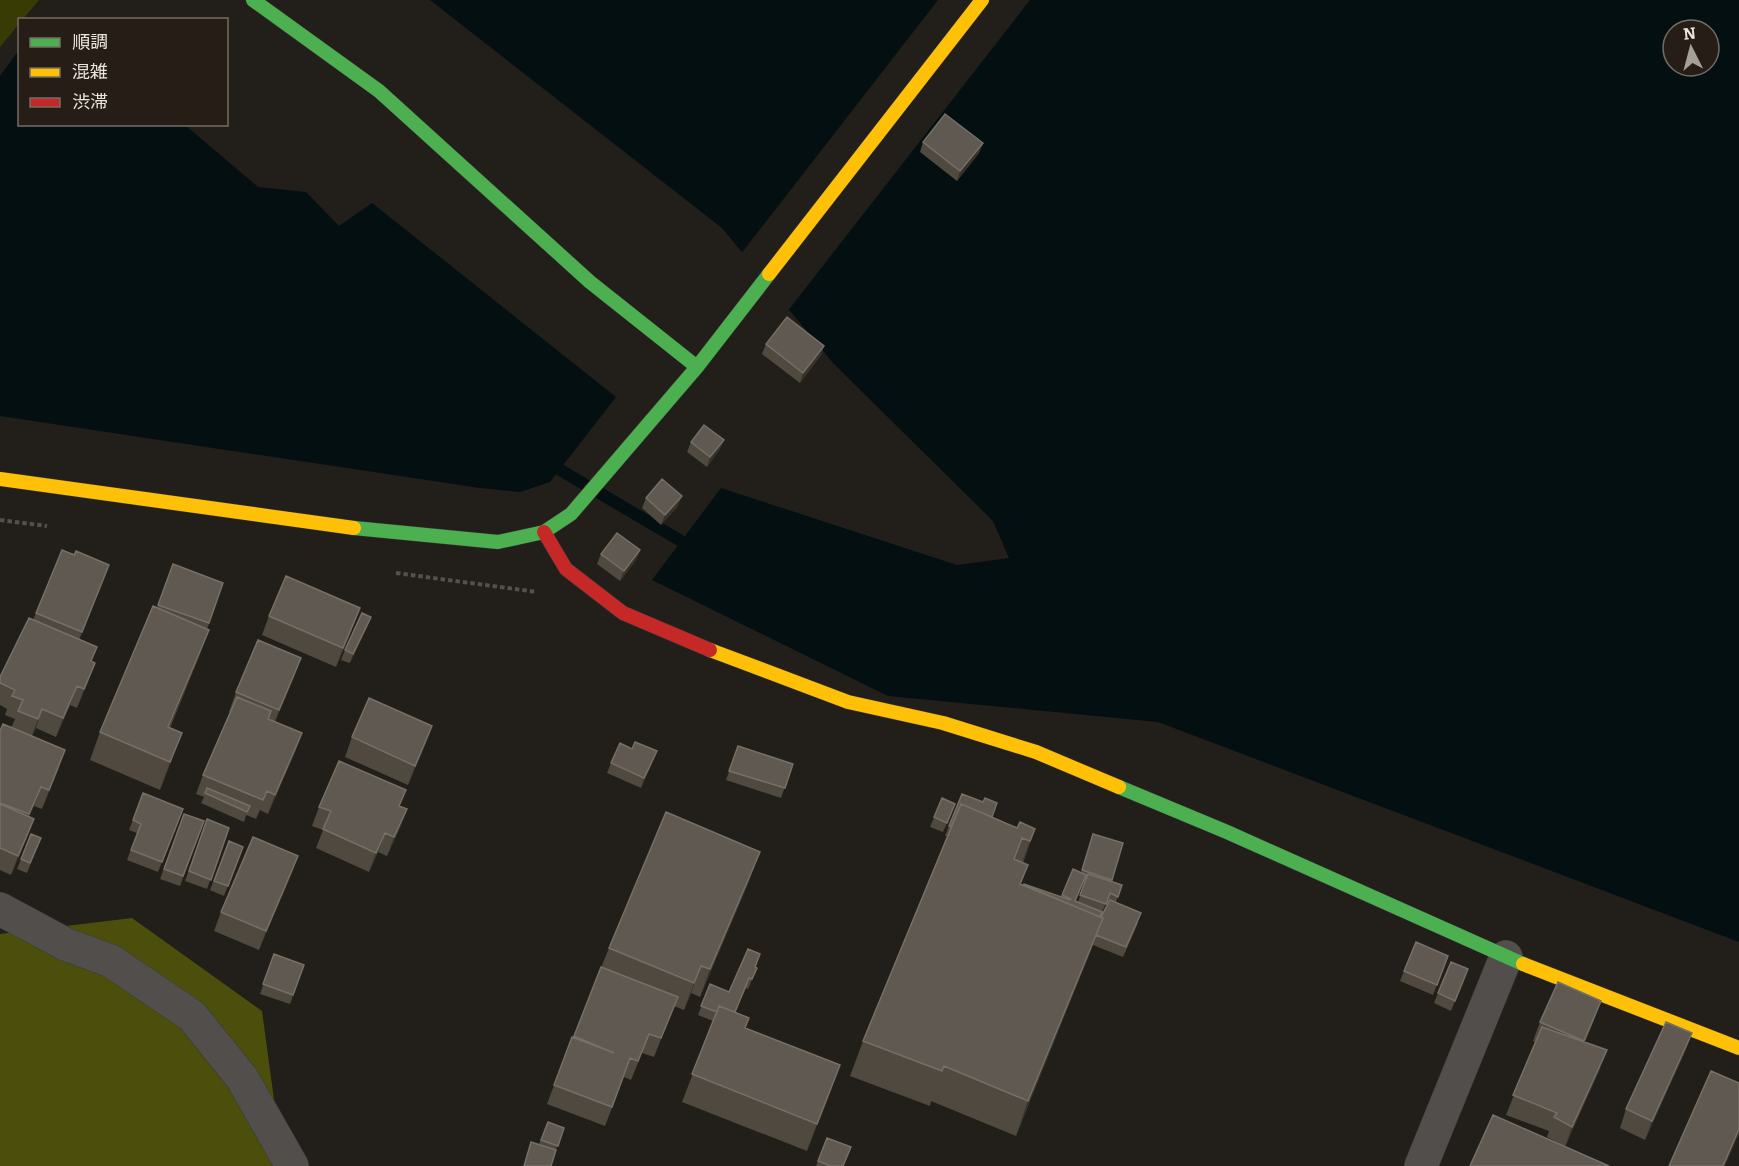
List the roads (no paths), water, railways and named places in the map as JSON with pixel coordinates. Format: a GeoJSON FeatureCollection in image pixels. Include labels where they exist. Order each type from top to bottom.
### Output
{"type":"FeatureCollection","features":[{"type":"Feature","properties":{"kind":"street"},"geometry":{"type":"LineString","coordinates":[[253,0],[379,91],[590,282],[697,367]]}},
{"type":"Feature","properties":{"kind":"street"},"geometry":{"type":"LineString","coordinates":[[0,478],[374,531],[498,542],[544,532],[572,514],[697,367],[982,0]]}},
{"type":"Feature","properties":{"kind":"street"},"geometry":{"type":"LineString","coordinates":[[544,532],[566,569],[623,613],[693,644],[848,702],[943,723],[1036,752],[1227,832],[1506,957],[1739,1048]]}},
{"type":"Feature","properties":{"kind":"street"},"geometry":{"type":"LineString","coordinates":[[0,909],[65,944],[111,961],[192,1016],[242,1078],[292,1166]]}},
{"type":"Feature","properties":{"kind":"street"},"geometry":{"type":"LineString","coordinates":[[1421,1166],[1506,957]]}},
{"type":"Feature","properties":{"kind":"waterway"},"geometry":{"type":"LineString","coordinates":[[545,461],[693,548]]}}]}
